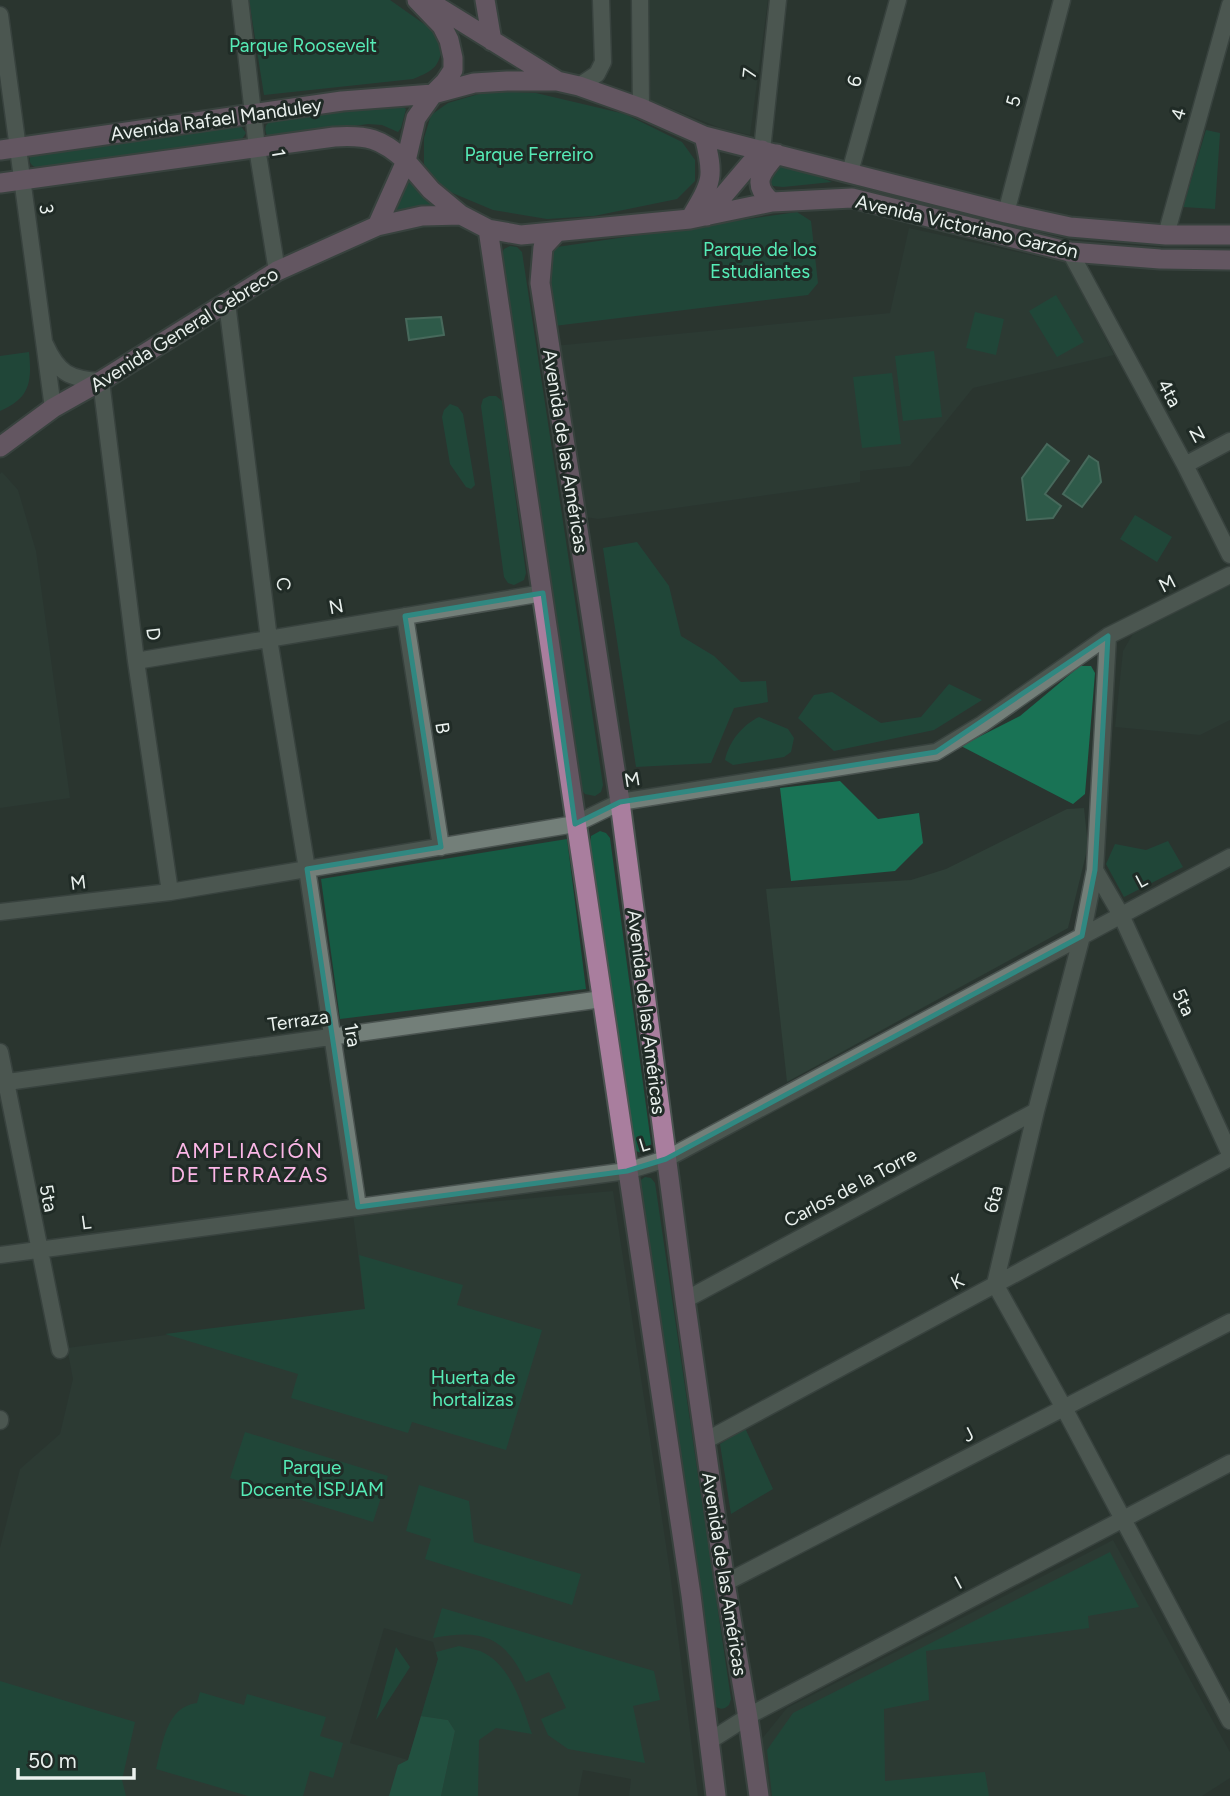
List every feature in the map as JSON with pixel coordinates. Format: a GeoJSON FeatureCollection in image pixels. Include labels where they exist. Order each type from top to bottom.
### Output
{"type":"FeatureCollection","features":[{"type":"Feature","properties":{"kind":"main road"},"geometry":{"type":"LineString","coordinates":[[377,226],[406,161],[416,118],[453,70],[449,40],[442,26],[417,0]]}},
{"type":"Feature","properties":{"kind":"main road"},"geometry":{"type":"LineString","coordinates":[[427,0],[557,81]]}},
{"type":"Feature","properties":{"kind":"main road"},"geometry":{"type":"LineString","coordinates":[[485,0],[492,41]]}},
{"type":"Feature","properties":{"kind":"main road","name":"Avenida Rafael Manduley"},"geometry":{"type":"LineString","coordinates":[[9,149],[342,101],[433,94],[474,83],[557,81]]}},
{"type":"Feature","properties":{"kind":"main road","name":"Avenida Victoriano Garzón"},"geometry":{"type":"LineString","coordinates":[[557,81],[641,108],[704,136],[1006,213],[1070,227],[1166,235],[1230,235]]}},
{"type":"Feature","properties":{"kind":"main road","name":"Avenida Rafael Manduley"},"geometry":{"type":"LineString","coordinates":[[0,183],[362,135],[381,141],[406,161],[431,190],[461,215],[488,229],[521,235],[556,233]]}},
{"type":"Feature","properties":{"kind":"main road"},"geometry":{"type":"LineString","coordinates":[[698,217],[712,167],[704,136]]}},
{"type":"Feature","properties":{"kind":"main road"},"geometry":{"type":"LineString","coordinates":[[770,152],[759,184],[764,196],[772,202]]}},
{"type":"Feature","properties":{"kind":"main road"},"geometry":{"type":"LineString","coordinates":[[698,217],[770,152]]}},
{"type":"Feature","properties":{"kind":"main road","name":"Avenida Victoriano Garzón"},"geometry":{"type":"LineString","coordinates":[[556,233],[698,217],[772,202],[864,200],[1070,252],[1160,260],[1230,260]]}},
{"type":"Feature","properties":{"kind":"main road","name":"Avenida General Cebreco"},"geometry":{"type":"LineString","coordinates":[[0,447],[53,408],[277,271],[377,226],[422,216],[461,215]]}},
{"type":"Feature","properties":{"kind":"main road","name":"Avenida de las Américas"},"geometry":{"type":"LineString","coordinates":[[488,229],[691,1595],[716,1796]]}},
{"type":"Feature","properties":{"kind":"main road","name":"Avenida de las Américas"},"geometry":{"type":"LineString","coordinates":[[556,233],[544,247],[540,283],[620,802],[685,1300],[725,1583],[759,1796]]}},
{"type":"Feature","properties":{"kind":"street","name":"1"},"geometry":{"type":"LineString","coordinates":[[240,0],[252,114],[277,271]]}},
{"type":"Feature","properties":{"kind":"street"},"geometry":{"type":"LineString","coordinates":[[579,86],[597,74],[603,62],[601,0]]}},
{"type":"Feature","properties":{"kind":"street"},"geometry":{"type":"LineString","coordinates":[[640,0],[641,108]]}},
{"type":"Feature","properties":{"kind":"street","name":"7"},"geometry":{"type":"LineString","coordinates":[[770,152],[778,0]]}},
{"type":"Feature","properties":{"kind":"street","name":"6"},"geometry":{"type":"LineString","coordinates":[[850,173],[898,0]]}},
{"type":"Feature","properties":{"kind":"street","name":"5"},"geometry":{"type":"LineString","coordinates":[[1006,213],[1062,0]]}},
{"type":"Feature","properties":{"kind":"street","name":"4"},"geometry":{"type":"LineString","coordinates":[[1166,235],[1230,5]]}},
{"type":"Feature","properties":{"kind":"street","name":"3"},"geometry":{"type":"LineString","coordinates":[[0,15],[9,149],[22,180],[53,408]]}},
{"type":"Feature","properties":{"kind":"street","name":"4ta"},"geometry":{"type":"LineString","coordinates":[[1070,252],[1185,465],[1230,555]]}},
{"type":"Feature","properties":{"kind":"street","name":"C"},"geometry":{"type":"LineString","coordinates":[[227,303],[269,639],[307,869]]}},
{"type":"Feature","properties":{"kind":"street"},"geometry":{"type":"LineString","coordinates":[[44,344],[53,362],[64,373],[80,380],[101,381]]}},
{"type":"Feature","properties":{"kind":"street","name":"D"},"geometry":{"type":"LineString","coordinates":[[101,381],[136,661],[170,892]]}},
{"type":"Feature","properties":{"kind":"street"},"geometry":{"type":"LineString","coordinates":[[0,432],[22,429]]}},
{"type":"Feature","properties":{"kind":"street","name":"N"},"geometry":{"type":"LineString","coordinates":[[1185,465],[1230,440]]}},
{"type":"Feature","properties":{"kind":"street","name":"M"},"geometry":{"type":"LineString","coordinates":[[0,912],[170,892],[441,847],[575,824],[620,802],[936,752],[982,724],[1108,636],[1230,575]]}},
{"type":"Feature","properties":{"kind":"street","name":"N"},"geometry":{"type":"LineString","coordinates":[[136,661],[543,593]]}},
{"type":"Feature","properties":{"kind":"street","name":"B"},"geometry":{"type":"LineString","coordinates":[[405,616],[441,847]]}},
{"type":"Feature","properties":{"kind":"street","name":"6ta"},"geometry":{"type":"LineString","coordinates":[[995,1284],[1096,870],[1108,636]]}},
{"type":"Feature","properties":{"kind":"street","name":"L"},"geometry":{"type":"LineString","coordinates":[[0,1255],[627,1171],[666,1159],[1230,857]]}},
{"type":"Feature","properties":{"kind":"street","name":"1ra"},"geometry":{"type":"LineString","coordinates":[[307,869],[358,1207]]}},
{"type":"Feature","properties":{"kind":"street","name":"5ta"},"geometry":{"type":"LineString","coordinates":[[1096,870],[1121,915],[1230,1156]]}},
{"type":"Feature","properties":{"kind":"street","name":"Terraza"},"geometry":{"type":"LineString","coordinates":[[3,1083],[602,999]]}},
{"type":"Feature","properties":{"kind":"street","name":"5ta"},"geometry":{"type":"LineString","coordinates":[[0,1052],[3,1083],[60,1350]]}},
{"type":"Feature","properties":{"kind":"street","name":"Carlos de la Torre"},"geometry":{"type":"LineString","coordinates":[[685,1300],[1036,1111]]}},
{"type":"Feature","properties":{"kind":"street","name":"K"},"geometry":{"type":"LineString","coordinates":[[705,1441],[1230,1156]]}},
{"type":"Feature","properties":{"kind":"street"},"geometry":{"type":"LineString","coordinates":[[995,1284],[1065,1408],[1230,1721]]}},
{"type":"Feature","properties":{"kind":"street","name":"J"},"geometry":{"type":"LineString","coordinates":[[725,1583],[1230,1322]]}},
{"type":"Feature","properties":{"kind":"street","name":"I"},"geometry":{"type":"LineString","coordinates":[[709,1742],[748,1718],[1230,1463]]}},
{"type":"Feature","properties":{"kind":"highlighted area"},"geometry":{"type":"Polygon","coordinates":[[[543,593],[575,824],[620,802],[936,752],[1108,636],[1095,870],[1082,936],[666,1159],[627,1171],[358,1207],[307,869],[441,847],[405,616],[543,593]]]}},
{"type":"Feature","properties":{"kind":"shaded area"},"geometry":{"type":"Polygon","coordinates":[[[649,0],[768,0],[750,135],[720,128],[648,99],[649,0]]]}},
{"type":"Feature","properties":{"kind":"shaded area"},"geometry":{"type":"Polygon","coordinates":[[[909,228],[1066,263],[1114,355],[973,388],[910,466],[860,471],[860,482],[598,519],[579,516],[554,346],[890,313],[909,228]]]}},
{"type":"Feature","properties":{"kind":"shaded area"},"geometry":{"type":"Polygon","coordinates":[[[441,317],[444,335],[409,340],[406,319],[441,317]]]}},
{"type":"Feature","properties":{"kind":"shaded area"},"geometry":{"type":"Polygon","coordinates":[[[1047,444],[1069,461],[1045,494],[1061,506],[1053,518],[1027,520],[1022,478],[1047,444]]]}},
{"type":"Feature","properties":{"kind":"shaded area"},"geometry":{"type":"Polygon","coordinates":[[[1089,456],[1098,462],[1101,482],[1082,507],[1063,494],[1089,456]]]}},
{"type":"Feature","properties":{"kind":"shaded area"},"geometry":{"type":"Polygon","coordinates":[[[2,472],[18,490],[36,551],[70,798],[0,808],[0,474],[2,472]]]}},
{"type":"Feature","properties":{"kind":"shaded area"},"geometry":{"type":"Polygon","coordinates":[[[1230,583],[1230,720],[1200,735],[1115,727],[1123,651],[1134,632],[1156,618],[1230,583]]]}},
{"type":"Feature","properties":{"kind":"shaded area"},"geometry":{"type":"Polygon","coordinates":[[[1080,666],[1091,666],[1095,673],[1085,794],[1073,804],[961,746],[1020,716],[1080,666]]]}},
{"type":"Feature","properties":{"kind":"shaded area"},"geometry":{"type":"Polygon","coordinates":[[[840,781],[878,819],[919,813],[923,843],[895,871],[791,881],[780,788],[840,781]]]}},
{"type":"Feature","properties":{"kind":"shaded area"},"geometry":{"type":"Polygon","coordinates":[[[1084,808],[1088,846],[1068,928],[787,1082],[766,889],[911,880],[946,869],[1067,809],[1084,808]]]}},
{"type":"Feature","properties":{"kind":"shaded area"},"geometry":{"type":"Polygon","coordinates":[[[613,1191],[670,1572],[698,1796],[629,1796],[631,1779],[583,1770],[578,1796],[0,1796],[0,1548],[20,1469],[60,1434],[73,1379],[67,1348],[365,1309],[353,1214],[613,1191]],[[384,1628],[350,1743],[408,1760],[438,1659],[433,1642],[384,1628]]]}},
{"type":"Feature","properties":{"kind":"shaded area"},"geometry":{"type":"Polygon","coordinates":[[[1113,1540],[1230,1752],[1230,1778],[1202,1796],[763,1796],[757,1745],[787,1708],[1113,1540]]]}},
{"type":"Feature","properties":{"kind":"shaded area"},"geometry":{"type":"Polygon","coordinates":[[[421,1716],[448,1720],[455,1731],[441,1796],[389,1796],[398,1765],[408,1760],[421,1716]]]}},
{"type":"Feature","properties":{"kind":"green space","name":"Parque Roosevelt"},"geometry":{"type":"Polygon","coordinates":[[[249,0],[390,0],[434,31],[443,43],[440,57],[435,67],[413,79],[264,95],[249,0]]]}},
{"type":"Feature","properties":{"kind":"green space","name":"Parque Ferreiro"},"geometry":{"type":"Polygon","coordinates":[[[489,91],[536,93],[625,114],[682,142],[695,160],[695,181],[677,199],[594,216],[547,219],[493,210],[443,189],[424,164],[424,138],[431,115],[448,103],[489,91]]]}},
{"type":"Feature","properties":{"kind":"green space"},"geometry":{"type":"Polygon","coordinates":[[[398,104],[406,109],[398,132],[382,125],[368,124],[275,137],[267,135],[266,131],[266,125],[271,121],[398,104]]]}},
{"type":"Feature","properties":{"kind":"green space"},"geometry":{"type":"Polygon","coordinates":[[[240,125],[246,133],[240,142],[38,168],[30,162],[30,155],[240,125]]]}},
{"type":"Feature","properties":{"kind":"green space"},"geometry":{"type":"Polygon","coordinates":[[[1206,130],[1220,133],[1215,209],[1183,207],[1206,130]]]}},
{"type":"Feature","properties":{"kind":"green space"},"geometry":{"type":"Polygon","coordinates":[[[787,164],[832,182],[773,186],[768,180],[774,168],[787,164]]]}},
{"type":"Feature","properties":{"kind":"green space"},"geometry":{"type":"Polygon","coordinates":[[[409,181],[437,207],[414,207],[395,212],[409,181]]]}},
{"type":"Feature","properties":{"kind":"green space","name":"Parque de los Estudiantes"},"geometry":{"type":"Polygon","coordinates":[[[797,212],[811,221],[818,283],[808,295],[554,326],[546,264],[557,247],[797,212]]]}},
{"type":"Feature","properties":{"kind":"green space"},"geometry":{"type":"Polygon","coordinates":[[[517,247],[522,252],[603,785],[601,792],[595,796],[585,794],[581,789],[501,256],[504,249],[517,247]]]}},
{"type":"Feature","properties":{"kind":"green space"},"geometry":{"type":"Polygon","coordinates":[[[1056,295],[1084,342],[1057,357],[1029,311],[1056,295]]]}},
{"type":"Feature","properties":{"kind":"green space"},"geometry":{"type":"Polygon","coordinates":[[[975,312],[1004,319],[996,355],[966,348],[975,312]]]}},
{"type":"Feature","properties":{"kind":"green space"},"geometry":{"type":"Polygon","coordinates":[[[934,351],[942,417],[903,421],[895,356],[934,351]]]}},
{"type":"Feature","properties":{"kind":"green space"},"geometry":{"type":"Polygon","coordinates":[[[29,352],[30,372],[27,388],[18,401],[0,411],[0,356],[29,352]]]}},
{"type":"Feature","properties":{"kind":"green space"},"geometry":{"type":"Polygon","coordinates":[[[892,373],[901,444],[862,448],[853,377],[892,373]]]}},
{"type":"Feature","properties":{"kind":"green space"},"geometry":{"type":"Polygon","coordinates":[[[496,396],[502,401],[526,573],[524,580],[514,585],[508,583],[504,577],[481,406],[483,399],[496,396]]]}},
{"type":"Feature","properties":{"kind":"green space"},"geometry":{"type":"Polygon","coordinates":[[[450,404],[458,407],[463,414],[475,485],[471,489],[466,487],[450,464],[442,417],[450,404]]]}},
{"type":"Feature","properties":{"kind":"green space"},"geometry":{"type":"Polygon","coordinates":[[[1135,515],[1172,537],[1157,562],[1120,539],[1135,515]]]}},
{"type":"Feature","properties":{"kind":"green space"},"geometry":{"type":"Polygon","coordinates":[[[637,542],[669,586],[681,636],[714,656],[741,682],[766,681],[768,702],[734,708],[711,763],[636,767],[603,548],[637,542]]]}},
{"type":"Feature","properties":{"kind":"green space"},"geometry":{"type":"Polygon","coordinates":[[[949,684],[982,700],[934,730],[834,751],[798,718],[814,695],[832,692],[881,723],[921,717],[949,684]]]}},
{"type":"Feature","properties":{"kind":"green space"},"geometry":{"type":"Polygon","coordinates":[[[759,717],[788,729],[794,738],[791,752],[784,757],[733,765],[725,760],[737,735],[759,717]]]}},
{"type":"Feature","properties":{"kind":"green space"},"geometry":{"type":"Polygon","coordinates":[[[600,831],[610,838],[651,1143],[648,1150],[643,1152],[632,1147],[590,843],[591,836],[600,831]]]}},
{"type":"Feature","properties":{"kind":"green space"},"geometry":{"type":"Polygon","coordinates":[[[567,839],[586,989],[340,1019],[321,879],[567,839]]]}},
{"type":"Feature","properties":{"kind":"green space"},"geometry":{"type":"Polygon","coordinates":[[[1168,841],[1183,867],[1124,897],[1106,864],[1115,844],[1146,850],[1168,841]]]}},
{"type":"Feature","properties":{"kind":"green space"},"geometry":{"type":"Polygon","coordinates":[[[645,1177],[651,1178],[655,1183],[731,1699],[729,1705],[723,1708],[713,1704],[638,1182],[645,1177]]]}},
{"type":"Feature","properties":{"kind":"green space","name":"Huerta de hortalizas"},"geometry":{"type":"Polygon","coordinates":[[[359,1255],[463,1285],[457,1305],[542,1330],[506,1450],[412,1422],[408,1433],[291,1398],[298,1374],[165,1334],[365,1309],[359,1255]]]}},
{"type":"Feature","properties":{"kind":"green space"},"geometry":{"type":"Polygon","coordinates":[[[745,1428],[773,1489],[731,1514],[720,1444],[745,1428]]]}},
{"type":"Feature","properties":{"kind":"green space","name":"Parque Docente ISPJAM"},"geometry":{"type":"Polygon","coordinates":[[[245,1432],[388,1476],[373,1522],[230,1478],[245,1432]]]}},
{"type":"Feature","properties":{"kind":"green space","name":"Parque Docente ISPJAM"},"geometry":{"type":"Polygon","coordinates":[[[419,1485],[469,1501],[474,1542],[581,1574],[572,1605],[425,1559],[431,1539],[406,1531],[419,1485]]]}},
{"type":"Feature","properties":{"kind":"green space"},"geometry":{"type":"Polygon","coordinates":[[[1110,1552],[1139,1607],[1088,1616],[1089,1628],[926,1651],[929,1700],[884,1709],[885,1781],[985,1772],[989,1796],[772,1796],[767,1750],[793,1713],[1110,1552]]]}},
{"type":"Feature","properties":{"kind":"green space"},"geometry":{"type":"Polygon","coordinates":[[[442,1608],[654,1671],[660,1700],[633,1706],[645,1763],[568,1749],[548,1735],[541,1719],[566,1708],[549,1672],[526,1682],[509,1654],[490,1639],[466,1635],[433,1638],[442,1608]]]}},
{"type":"Feature","properties":{"kind":"green space"},"geometry":{"type":"Polygon","coordinates":[[[459,1646],[480,1651],[500,1665],[514,1686],[532,1734],[496,1728],[479,1740],[478,1796],[441,1796],[455,1731],[448,1720],[421,1716],[438,1659],[436,1652],[459,1646]]]}},
{"type":"Feature","properties":{"kind":"green space"},"geometry":{"type":"Polygon","coordinates":[[[396,1647],[410,1667],[376,1720],[396,1647]]]}},
{"type":"Feature","properties":{"kind":"green space"},"geometry":{"type":"Polygon","coordinates":[[[0,1681],[135,1722],[122,1780],[126,1796],[0,1796],[0,1681]]]}},
{"type":"Feature","properties":{"kind":"green space"},"geometry":{"type":"Polygon","coordinates":[[[200,1692],[244,1705],[247,1694],[326,1717],[320,1736],[343,1743],[333,1778],[310,1771],[303,1796],[248,1796],[156,1769],[172,1719],[178,1711],[197,1703],[200,1692]]]}},
{"type":"Feature","properties":{"kind":"district","name":"AMPLIACIÓN DE TERRAZAS"},"geometry":{"type":"Point","coordinates":[250,1163]}}]}
